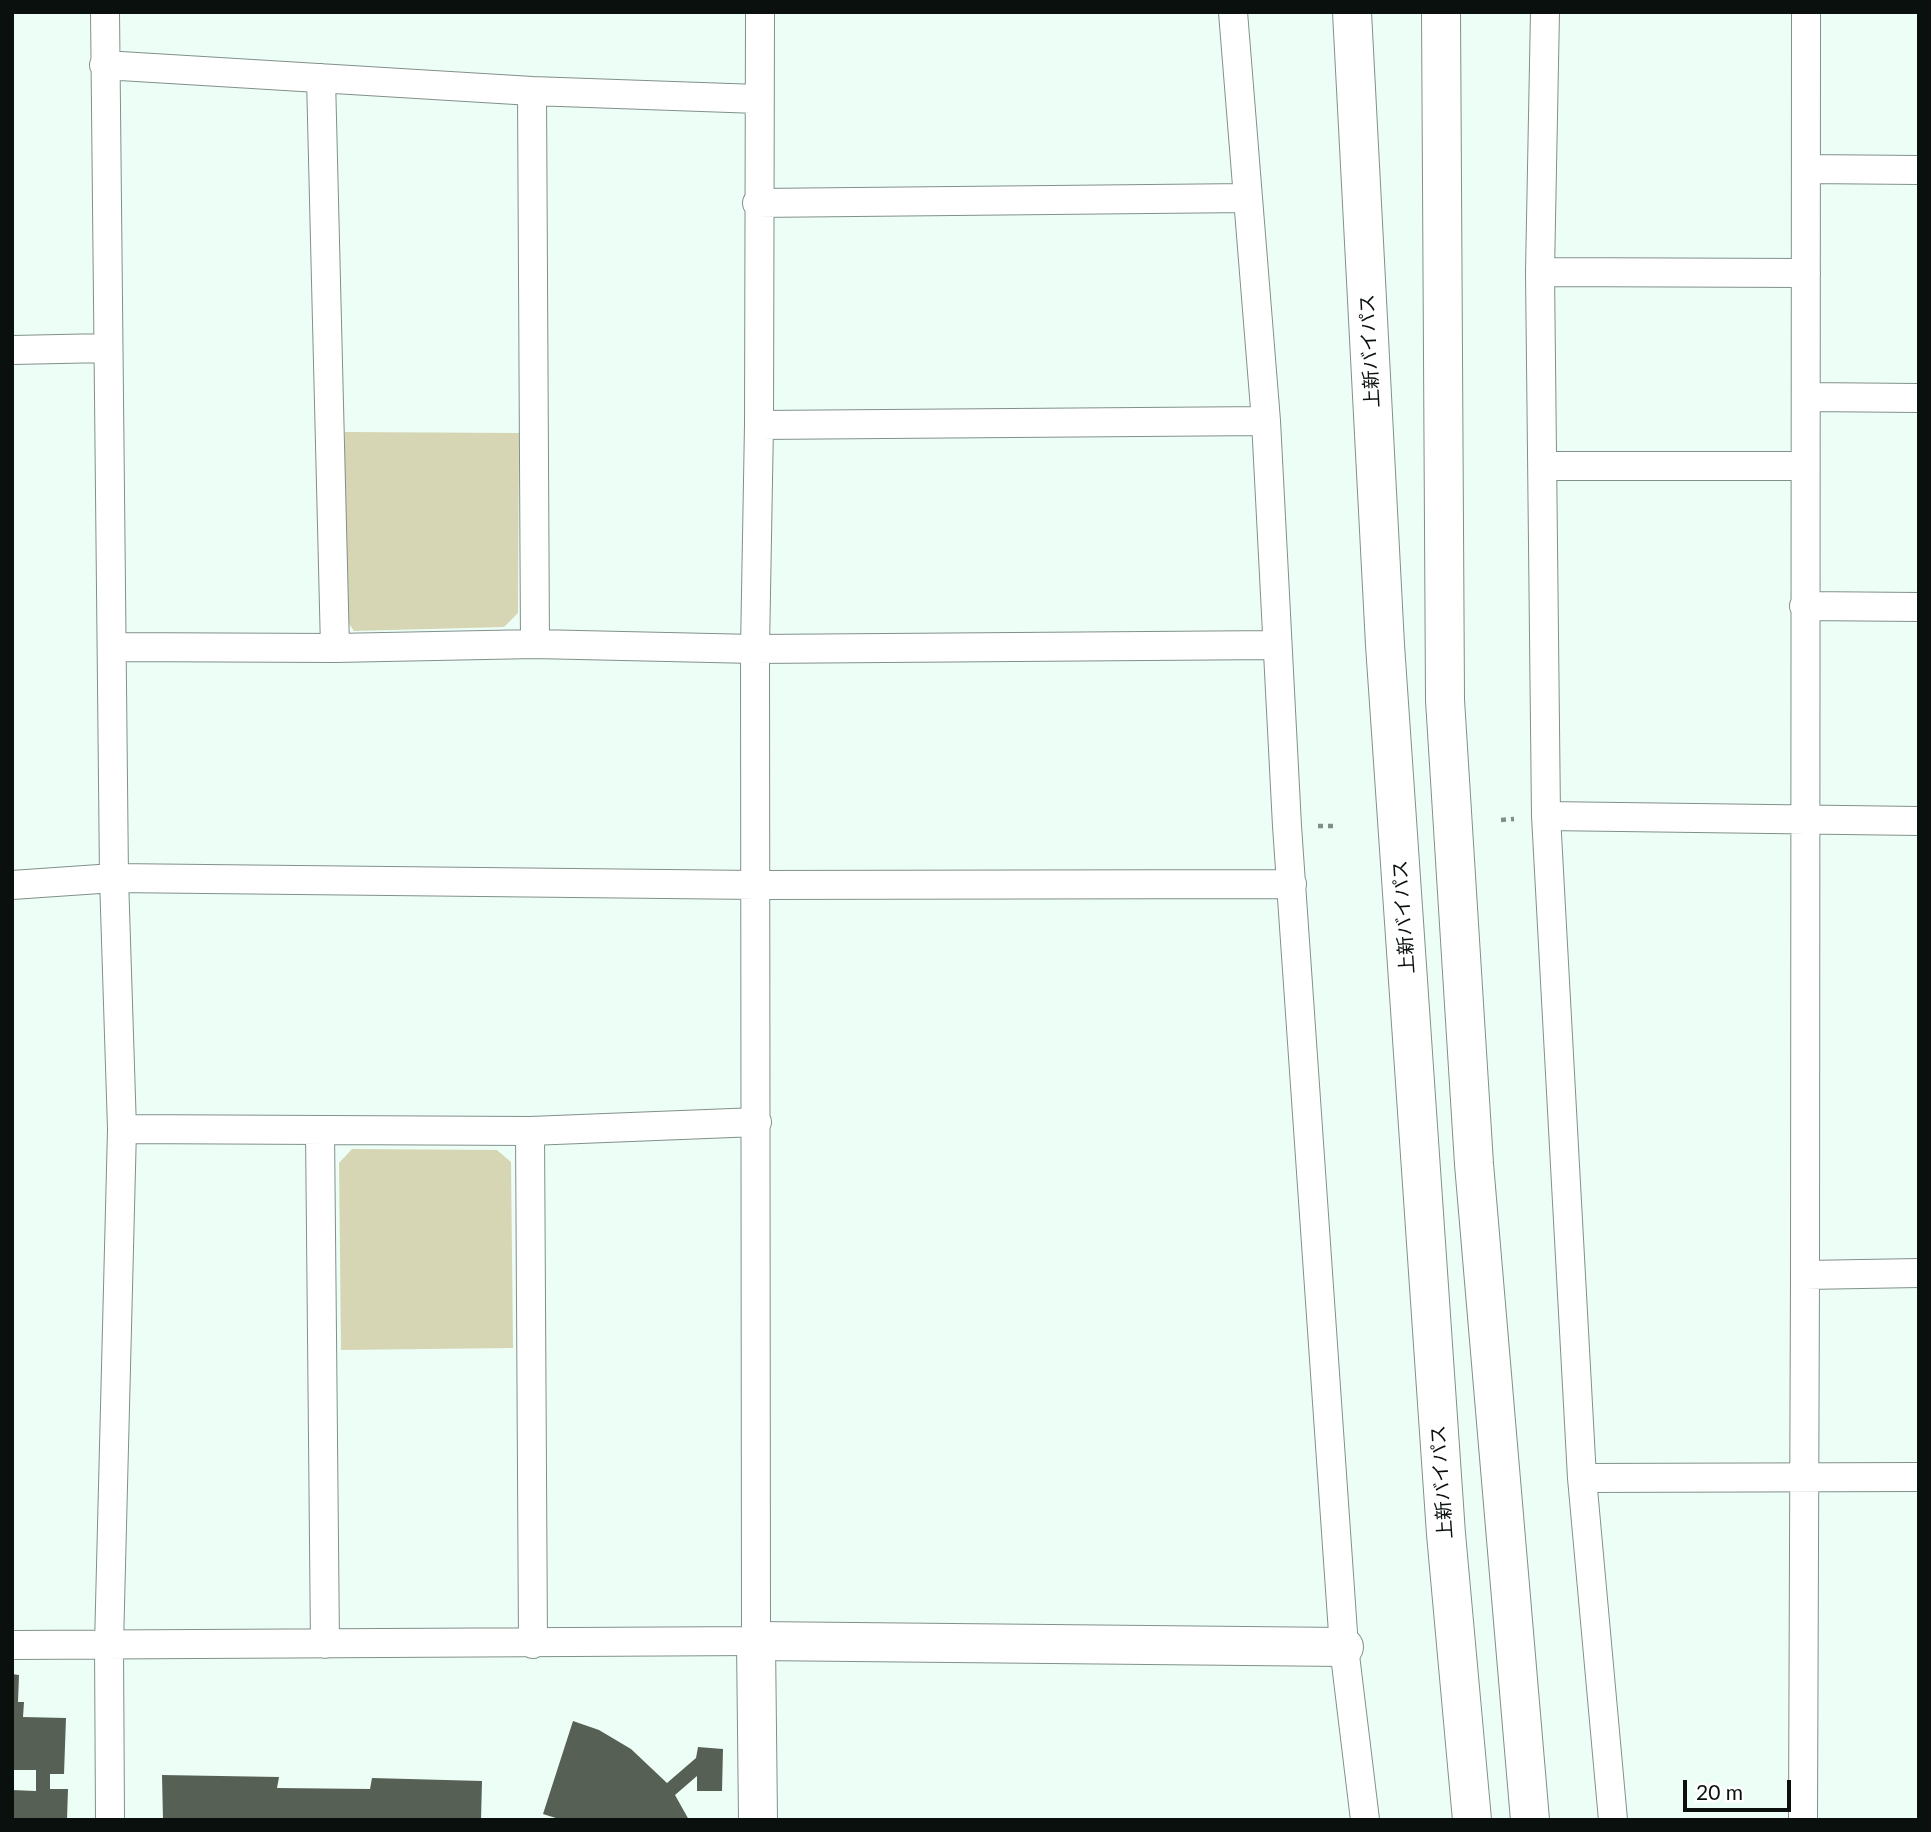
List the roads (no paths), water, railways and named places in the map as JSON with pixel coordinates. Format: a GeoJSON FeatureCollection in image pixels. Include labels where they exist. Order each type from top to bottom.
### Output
{"type":"FeatureCollection","features":[{"type":"Feature","properties":{"kind":"main road","name":"上新バイパス"},"geometry":{"type":"LineString","coordinates":[[1352,12],[1385,645],[1445,1520],[1472,1820]]}},
{"type":"Feature","properties":{"kind":"main road"},"geometry":{"type":"LineString","coordinates":[[1441,12],[1445,700],[1474,1164],[1530,1820]]}},
{"type":"Feature","properties":{"kind":"main road"},"geometry":{"type":"LineString","coordinates":[[758,1820],[756,1641],[1344,1647]]}},
{"type":"Feature","properties":{"kind":"street"},"geometry":{"type":"LineString","coordinates":[[105,12],[114,878],[122,1129],[109,1645],[110,1820]]}},
{"type":"Feature","properties":{"kind":"street"},"geometry":{"type":"LineString","coordinates":[[12,1645],[756,1641],[755,649],[759,425],[757,203],[760,12]]}},
{"type":"Feature","properties":{"kind":"street"},"geometry":{"type":"LineString","coordinates":[[1233,12],[1266,421],[1292,884],[1344,1647],[1365,1820]]}},
{"type":"Feature","properties":{"kind":"street"},"geometry":{"type":"LineString","coordinates":[[1545,12],[1540,272],[1546,816],[1582,1478],[1613,1820]]}},
{"type":"Feature","properties":{"kind":"street"},"geometry":{"type":"LineString","coordinates":[[1803,1820],[1806,12]]}},
{"type":"Feature","properties":{"kind":"street"},"geometry":{"type":"LineString","coordinates":[[104,65],[532,90],[758,99]]}},
{"type":"Feature","properties":{"kind":"street"},"geometry":{"type":"LineString","coordinates":[[321,78],[335,648]]}},
{"type":"Feature","properties":{"kind":"street"},"geometry":{"type":"LineString","coordinates":[[532,90],[535,644]]}},
{"type":"Feature","properties":{"kind":"street"},"geometry":{"type":"LineString","coordinates":[[1806,169],[1919,170]]}},
{"type":"Feature","properties":{"kind":"street"},"geometry":{"type":"LineString","coordinates":[[757,203],[1248,198]]}},
{"type":"Feature","properties":{"kind":"street"},"geometry":{"type":"LineString","coordinates":[[1540,272],[1806,273]]}},
{"type":"Feature","properties":{"kind":"street"},"geometry":{"type":"LineString","coordinates":[[12,349],[107,348]]}},
{"type":"Feature","properties":{"kind":"street"},"geometry":{"type":"LineString","coordinates":[[1806,397],[1919,398]]}},
{"type":"Feature","properties":{"kind":"street"},"geometry":{"type":"LineString","coordinates":[[759,425],[1266,421]]}},
{"type":"Feature","properties":{"kind":"street"},"geometry":{"type":"LineString","coordinates":[[1542,466],[1805,466]]}},
{"type":"Feature","properties":{"kind":"street"},"geometry":{"type":"LineString","coordinates":[[1804,606],[1919,607]]}},
{"type":"Feature","properties":{"kind":"street"},"geometry":{"type":"LineString","coordinates":[[112,647],[335,648],[535,644],[755,649],[1277,645]]}},
{"type":"Feature","properties":{"kind":"street"},"geometry":{"type":"LineString","coordinates":[[1546,816],[1919,821]]}},
{"type":"Feature","properties":{"kind":"street"},"geometry":{"type":"LineString","coordinates":[[12,885],[114,878],[757,885],[1292,884]]}},
{"type":"Feature","properties":{"kind":"street"},"geometry":{"type":"LineString","coordinates":[[122,1129],[530,1131],[757,1122]]}},
{"type":"Feature","properties":{"kind":"street"},"geometry":{"type":"LineString","coordinates":[[320,1130],[325,1644]]}},
{"type":"Feature","properties":{"kind":"street"},"geometry":{"type":"LineString","coordinates":[[530,1131],[533,1644]]}},
{"type":"Feature","properties":{"kind":"street"},"geometry":{"type":"LineString","coordinates":[[1805,1275],[1919,1273]]}},
{"type":"Feature","properties":{"kind":"street"},"geometry":{"type":"LineString","coordinates":[[1582,1478],[1919,1477]]}}]}
